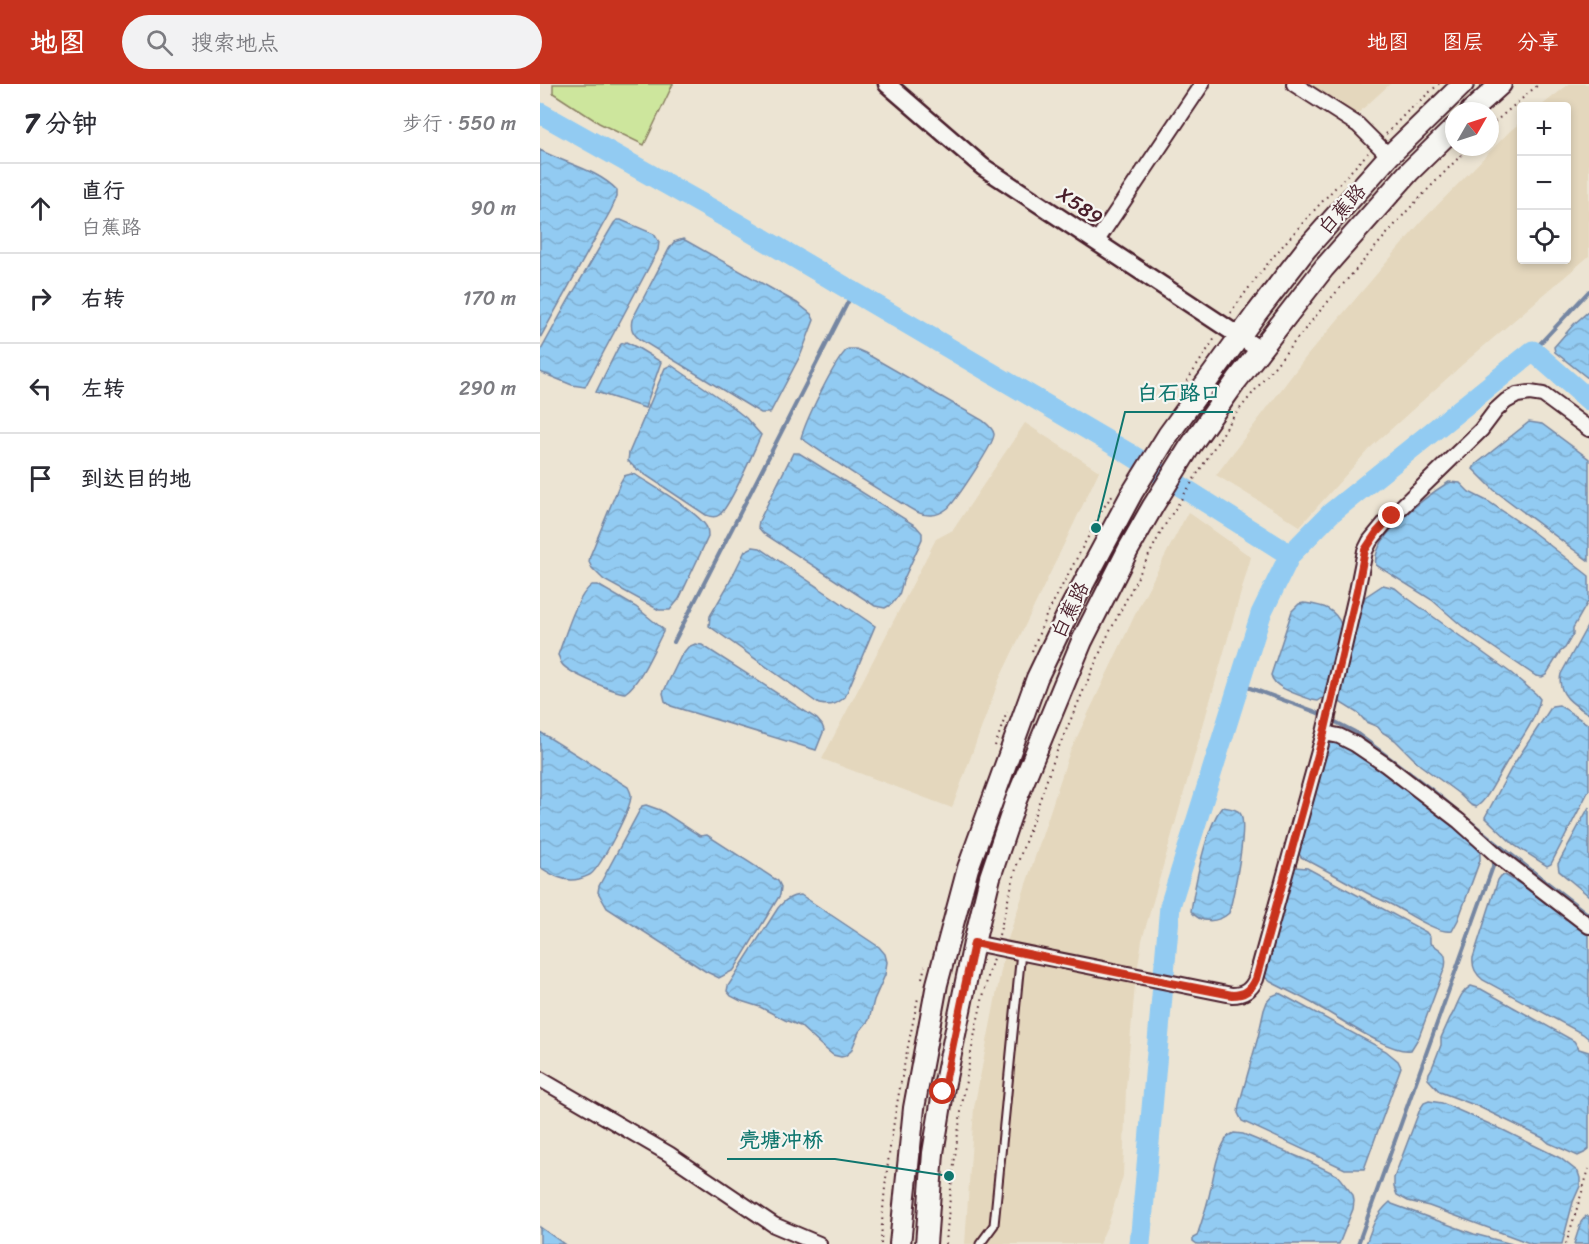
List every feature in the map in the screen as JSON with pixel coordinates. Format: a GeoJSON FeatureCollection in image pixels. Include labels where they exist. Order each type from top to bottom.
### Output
{"type":"FeatureCollection","features":[{"type":"Feature","properties":{"kind":"main road","name":"白蕉路"},"geometry":{"type":"LineString","coordinates":[[900,1244],[914,1108],[937,984],[968,868],[1037,678],[1071,607],[1132,493],[1168,435],[1239,337],[1307,248],[1389,156],[1463,84]]}},
{"type":"Feature","properties":{"kind":"main road"},"geometry":{"type":"LineString","coordinates":[[1481,102],[1501,84]]}},
{"type":"Feature","properties":{"kind":"main road","name":"白蕉路"},"geometry":{"type":"LineString","coordinates":[[926,1244],[933,1153],[943,1092],[990,877],[1016,800],[1082,641],[1128,550],[1189,448],[1260,350],[1324,268],[1409,172],[1445,137]]}},
{"type":"Feature","properties":{"kind":"street","name":"X589"},"geometry":{"type":"LineString","coordinates":[[887,84],[983,167],[1260,350]]}},
{"type":"Feature","properties":{"kind":"street"},"geometry":{"type":"LineString","coordinates":[[1096,242],[1202,84]]}},
{"type":"Feature","properties":{"kind":"street"},"geometry":{"type":"LineString","coordinates":[[1294,84],[1358,124],[1389,156]]}},
{"type":"Feature","properties":{"kind":"street"},"geometry":{"type":"LineString","coordinates":[[974,943],[1232,995],[1240,995],[1253,986],[1325,729],[1365,550],[1370,541],[1384,524],[1473,438],[1496,410],[1517,395],[1530,393],[1544,395],[1589,429]]}},
{"type":"Feature","properties":{"kind":"street"},"geometry":{"type":"LineString","coordinates":[[1325,729],[1355,744],[1386,765],[1459,821],[1499,857],[1589,926]]}},
{"type":"Feature","properties":{"kind":"street"},"geometry":{"type":"LineString","coordinates":[[540,1079],[669,1154],[774,1225],[819,1244]]}},
{"type":"Feature","properties":{"kind":"lane"},"geometry":{"type":"LineString","coordinates":[[980,1244],[994,1225],[1021,952]]}},
{"type":"Feature","properties":{"kind":"path"},"geometry":{"type":"LineString","coordinates":[[1499,118],[1539,84]]}},
{"type":"Feature","properties":{"kind":"path"},"geometry":{"type":"LineString","coordinates":[[997,940],[1017,865],[1057,751],[1106,639],[1170,517],[1234,416],[1319,312],[1406,212],[1460,156]]}},
{"type":"Feature","properties":{"kind":"path"},"geometry":{"type":"LineString","coordinates":[[946,1244],[962,1100],[994,951]]}},
{"type":"Feature","properties":{"kind":"path"},"geometry":{"type":"LineString","coordinates":[[1566,1244],[1589,1169]]}},
{"type":"Feature","properties":{"kind":"shaded area"},"geometry":{"type":"Polygon","coordinates":[[[1310,84],[1390,84],[1356,115],[1310,84]]]}},
{"type":"Feature","properties":{"kind":"shaded area"},"geometry":{"type":"Polygon","coordinates":[[[1569,84],[1589,84],[1589,256],[1463,364],[1370,448],[1300,526],[1216,475],[1306,357],[1421,222],[1486,156],[1499,156],[1499,142],[1517,125],[1517,264],[1571,264],[1571,102],[1546,102],[1569,84]]]}},
{"type":"Feature","properties":{"kind":"shaded area"},"geometry":{"type":"Polygon","coordinates":[[[1025,423],[1099,471],[999,680],[952,808],[822,759],[936,539],[953,530],[1025,423]]]}},
{"type":"Feature","properties":{"kind":"shaded area"},"geometry":{"type":"Polygon","coordinates":[[[1188,512],[1251,557],[1142,940],[1135,985],[1126,1088],[1123,1176],[1109,1222],[1099,1244],[965,1244],[974,1108],[1006,945],[1069,754],[1141,602],[1188,512]]]}},
{"type":"Feature","properties":{"kind":"green space"},"geometry":{"type":"Polygon","coordinates":[[[553,84],[673,84],[644,145],[599,123],[553,93],[553,84]]]}},
{"type":"Feature","properties":{"kind":"water"},"geometry":{"type":"Polygon","coordinates":[[[540,150],[600,177],[617,190],[617,197],[540,338],[540,150]]]}},
{"type":"Feature","properties":{"kind":"water"},"geometry":{"type":"Polygon","coordinates":[[[617,220],[654,234],[659,242],[658,250],[585,387],[572,385],[540,372],[540,352],[617,220]]]}},
{"type":"Feature","properties":{"kind":"water"},"geometry":{"type":"Polygon","coordinates":[[[683,239],[797,303],[811,314],[814,320],[801,354],[770,413],[761,413],[754,409],[639,339],[632,331],[632,320],[669,249],[674,242],[683,239]]]}},
{"type":"Feature","properties":{"kind":"water"},"geometry":{"type":"Polygon","coordinates":[[[1589,311],[1589,379],[1555,352],[1554,347],[1589,311]]]}},
{"type":"Feature","properties":{"kind":"water"},"geometry":{"type":"Polygon","coordinates":[[[626,342],[661,362],[645,408],[596,392],[618,348],[626,342]]]}},
{"type":"Feature","properties":{"kind":"water"},"geometry":{"type":"Polygon","coordinates":[[[848,349],[856,349],[865,353],[990,426],[994,434],[993,439],[982,459],[952,503],[942,512],[927,515],[914,511],[861,479],[801,438],[822,390],[842,355],[848,349]]]}},
{"type":"Feature","properties":{"kind":"water"},"geometry":{"type":"Polygon","coordinates":[[[671,365],[727,403],[746,418],[761,435],[729,502],[716,517],[706,515],[628,461],[629,453],[665,368],[671,365]]]}},
{"type":"Feature","properties":{"kind":"water"},"geometry":{"type":"Polygon","coordinates":[[[1529,422],[1542,424],[1589,459],[1589,561],[1494,490],[1473,469],[1529,422]]]}},
{"type":"Feature","properties":{"kind":"water"},"geometry":{"type":"Polygon","coordinates":[[[793,453],[799,453],[916,526],[922,533],[922,539],[899,595],[892,604],[885,608],[875,606],[763,533],[758,527],[793,453]]]}},
{"type":"Feature","properties":{"kind":"water"},"geometry":{"type":"Polygon","coordinates":[[[631,474],[685,507],[703,522],[707,529],[708,537],[679,599],[670,610],[659,610],[604,580],[589,562],[620,483],[624,476],[631,474]]]}},
{"type":"Feature","properties":{"kind":"water"},"geometry":{"type":"Polygon","coordinates":[[[1449,482],[1460,483],[1469,492],[1489,502],[1529,529],[1589,576],[1589,600],[1565,648],[1546,675],[1542,677],[1536,676],[1515,662],[1462,626],[1432,600],[1376,565],[1377,554],[1382,542],[1391,530],[1415,507],[1449,482]]]}},
{"type":"Feature","properties":{"kind":"water"},"geometry":{"type":"Polygon","coordinates":[[[753,547],[760,548],[875,626],[845,697],[839,702],[830,705],[819,704],[709,626],[710,616],[745,551],[753,547]]]}},
{"type":"Feature","properties":{"kind":"water"},"geometry":{"type":"Polygon","coordinates":[[[592,585],[598,585],[636,607],[663,629],[641,674],[625,693],[602,686],[573,672],[562,664],[558,655],[576,607],[586,590],[592,585]]]}},
{"type":"Feature","properties":{"kind":"water"},"geometry":{"type":"Polygon","coordinates":[[[1383,585],[1395,588],[1511,673],[1540,699],[1538,708],[1525,733],[1488,794],[1476,807],[1420,765],[1395,740],[1378,727],[1366,722],[1338,699],[1351,635],[1365,597],[1383,585]]]}},
{"type":"Feature","properties":{"kind":"water"},"geometry":{"type":"Polygon","coordinates":[[[1299,604],[1327,608],[1342,626],[1327,695],[1318,701],[1282,688],[1271,675],[1292,611],[1299,604]]]}},
{"type":"Feature","properties":{"kind":"water"},"geometry":{"type":"Polygon","coordinates":[[[1589,623],[1589,714],[1568,698],[1560,681],[1561,674],[1589,623]]]}},
{"type":"Feature","properties":{"kind":"water"},"geometry":{"type":"Polygon","coordinates":[[[695,644],[702,645],[817,719],[824,730],[816,750],[671,706],[665,701],[663,693],[681,656],[688,647],[695,644]]]}},
{"type":"Feature","properties":{"kind":"water"},"geometry":{"type":"Polygon","coordinates":[[[1559,705],[1589,725],[1589,790],[1551,864],[1547,866],[1514,845],[1485,817],[1512,767],[1552,706],[1559,705]]]}},
{"type":"Feature","properties":{"kind":"water"},"geometry":{"type":"Polygon","coordinates":[[[540,732],[628,787],[631,793],[630,802],[621,823],[602,860],[591,874],[579,879],[563,879],[540,867],[540,732]]]}},
{"type":"Feature","properties":{"kind":"water"},"geometry":{"type":"Polygon","coordinates":[[[1333,742],[1353,749],[1453,824],[1477,846],[1480,860],[1452,931],[1441,930],[1426,924],[1301,857],[1296,848],[1323,759],[1329,745],[1333,742]]]}},
{"type":"Feature","properties":{"kind":"water"},"geometry":{"type":"Polygon","coordinates":[[[646,805],[660,810],[700,836],[707,835],[778,881],[781,887],[780,895],[734,970],[719,978],[607,908],[598,892],[599,886],[642,806],[646,805]]]}},
{"type":"Feature","properties":{"kind":"water"},"geometry":{"type":"Polygon","coordinates":[[[1222,807],[1232,808],[1240,813],[1243,831],[1229,913],[1220,919],[1209,921],[1199,918],[1191,911],[1206,842],[1222,807]]]}},
{"type":"Feature","properties":{"kind":"water"},"geometry":{"type":"Polygon","coordinates":[[[1589,807],[1589,896],[1559,871],[1558,864],[1589,807]]]}},
{"type":"Feature","properties":{"kind":"water"},"geometry":{"type":"Polygon","coordinates":[[[1294,867],[1307,868],[1426,932],[1430,937],[1430,943],[1444,955],[1445,967],[1419,1037],[1411,1050],[1402,1050],[1378,1041],[1266,978],[1263,972],[1290,870],[1294,867]]]}},
{"type":"Feature","properties":{"kind":"water"},"geometry":{"type":"Polygon","coordinates":[[[1505,875],[1589,932],[1589,1039],[1483,980],[1475,971],[1473,958],[1498,880],[1505,875]]]}},
{"type":"Feature","properties":{"kind":"water"},"geometry":{"type":"Polygon","coordinates":[[[801,895],[879,947],[885,954],[887,962],[885,975],[874,1000],[869,1020],[859,1032],[851,1051],[845,1056],[833,1055],[800,1026],[760,1007],[741,1001],[727,991],[778,908],[788,899],[801,895]]]}},
{"type":"Feature","properties":{"kind":"water"},"geometry":{"type":"Polygon","coordinates":[[[1471,986],[1481,989],[1574,1041],[1579,1049],[1589,1052],[1589,1149],[1584,1153],[1578,1156],[1477,1106],[1440,1092],[1428,1079],[1450,1018],[1461,996],[1471,986]]]}},
{"type":"Feature","properties":{"kind":"water"},"geometry":{"type":"Polygon","coordinates":[[[1279,993],[1386,1051],[1398,1061],[1401,1067],[1364,1169],[1345,1169],[1242,1121],[1238,1113],[1264,1010],[1272,996],[1279,993]]]}},
{"type":"Feature","properties":{"kind":"water"},"geometry":{"type":"Polygon","coordinates":[[[1429,1101],[1442,1103],[1503,1130],[1560,1158],[1578,1172],[1580,1186],[1573,1202],[1562,1244],[1532,1244],[1429,1206],[1408,1201],[1397,1195],[1394,1178],[1420,1109],[1424,1103],[1429,1101]]]}},
{"type":"Feature","properties":{"kind":"water"},"geometry":{"type":"Polygon","coordinates":[[[1234,1133],[1243,1134],[1337,1175],[1353,1195],[1354,1201],[1339,1244],[1197,1244],[1193,1241],[1193,1238],[1197,1236],[1204,1214],[1220,1151],[1228,1136],[1234,1133]]]}},
{"type":"Feature","properties":{"kind":"water"},"geometry":{"type":"Polygon","coordinates":[[[1390,1202],[1474,1234],[1512,1244],[1366,1244],[1378,1216],[1390,1202]]]}},
{"type":"Feature","properties":{"kind":"water"},"geometry":{"type":"Polygon","coordinates":[[[1589,1216],[1589,1244],[1574,1244],[1581,1222],[1589,1216]]]}},
{"type":"Feature","properties":{"kind":"water"},"geometry":{"type":"Polygon","coordinates":[[[540,1227],[564,1244],[540,1244],[540,1227]]]}},
{"type":"Feature","properties":{"kind":"waterway"},"geometry":{"type":"LineString","coordinates":[[540,113],[736,223],[1128,453],[1290,555]]}},
{"type":"Feature","properties":{"kind":"waterway"},"geometry":{"type":"LineString","coordinates":[[1533,351],[1589,291]]}},
{"type":"Feature","properties":{"kind":"waterway"},"geometry":{"type":"LineString","coordinates":[[674,642],[853,292]]}},
{"type":"Feature","properties":{"kind":"waterway"},"geometry":{"type":"LineString","coordinates":[[1140,1244],[1170,906],[1261,614],[1290,555],[1331,513],[1533,351],[1589,400]]}},
{"type":"Feature","properties":{"kind":"waterway"},"geometry":{"type":"LineString","coordinates":[[1239,684],[1316,712],[1355,732],[1589,915]]}},
{"type":"Feature","properties":{"kind":"waterway"},"geometry":{"type":"LineString","coordinates":[[1358,1244],[1496,858]]}},
{"type":"Feature","properties":{"kind":"place","name":"白石路口"},"geometry":{"type":"Point","coordinates":[1096,528]}},
{"type":"Feature","properties":{"kind":"place","name":"壳塘冲桥"},"geometry":{"type":"Point","coordinates":[949,1176]}},
{"type":"Feature","properties":{"kind":"route"},"geometry":{"type":"LineString","coordinates":[[943,1092],[974,943],[1232,995],[1240,995],[1253,986],[1324,733],[1365,550],[1392,516]]}}]}
